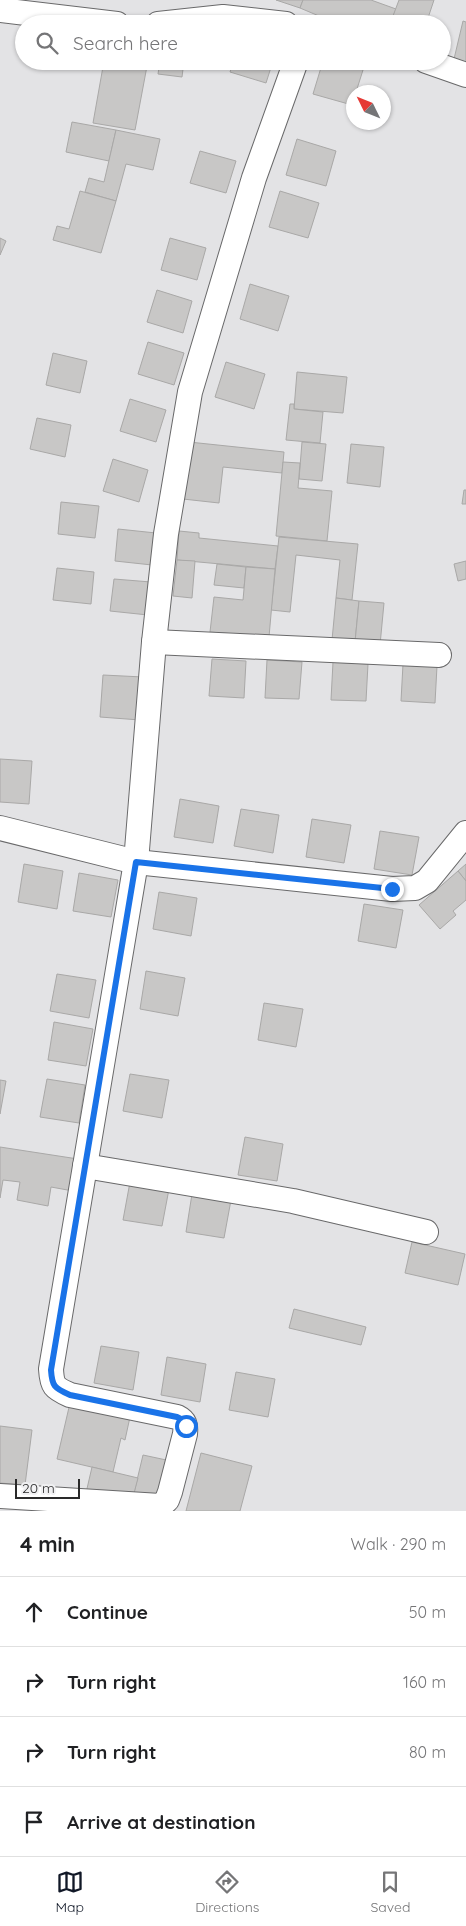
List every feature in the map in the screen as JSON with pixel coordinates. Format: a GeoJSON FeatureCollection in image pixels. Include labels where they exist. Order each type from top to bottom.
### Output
{"type":"FeatureCollection","features":[{"type":"Feature","properties":{"kind":"street"},"geometry":{"type":"LineString","coordinates":[[195,15],[224,8],[251,15]]}},
{"type":"Feature","properties":{"kind":"street"},"geometry":{"type":"LineString","coordinates":[[0,10],[42,15]]}},
{"type":"Feature","properties":{"kind":"street"},"geometry":{"type":"LineString","coordinates":[[0,1496],[160,1506],[167,1500],[170,1492],[185,1434],[186,1426],[183,1420],[177,1417],[70,1395],[57,1390],[52,1382],[51,1370],[136,862],[154,642],[166,534],[190,392],[254,178],[293,70]]}},
{"type":"Feature","properties":{"kind":"street"},"geometry":{"type":"LineString","coordinates":[[451,70],[466,75]]}},
{"type":"Feature","properties":{"kind":"street"},"geometry":{"type":"LineString","coordinates":[[154,642],[439,655]]}},
{"type":"Feature","properties":{"kind":"street"},"geometry":{"type":"LineString","coordinates":[[0,828],[136,862],[392,889],[415,888],[427,881],[466,833]]}},
{"type":"Feature","properties":{"kind":"street"},"geometry":{"type":"LineString","coordinates":[[85,1166],[293,1201],[426,1232]]}},
{"type":"Feature","properties":{"kind":"building"},"geometry":{"type":"Polygon","coordinates":[[[276,0],[303,0],[300,8],[276,0]]]}},
{"type":"Feature","properties":{"kind":"building"},"geometry":{"type":"Polygon","coordinates":[[[303,0],[371,0],[396,9],[394,15],[317,15],[300,8],[303,0]]]}},
{"type":"Feature","properties":{"kind":"building"},"geometry":{"type":"Polygon","coordinates":[[[399,0],[434,0],[429,15],[393,15],[399,0]]]}},
{"type":"Feature","properties":{"kind":"building"},"geometry":{"type":"Polygon","coordinates":[[[463,21],[466,22],[466,62],[454,59],[463,21]]]}},
{"type":"Feature","properties":{"kind":"building"},"geometry":{"type":"Polygon","coordinates":[[[102,70],[146,70],[135,130],[93,123],[102,70]]]}},
{"type":"Feature","properties":{"kind":"building"},"geometry":{"type":"Polygon","coordinates":[[[159,70],[183,70],[182,77],[158,74],[159,70]]]}},
{"type":"Feature","properties":{"kind":"building"},"geometry":{"type":"Polygon","coordinates":[[[231,70],[270,70],[266,83],[230,72],[231,70]]]}},
{"type":"Feature","properties":{"kind":"building"},"geometry":{"type":"Polygon","coordinates":[[[320,70],[363,70],[358,85],[346,85],[346,103],[313,94],[320,70]]]}},
{"type":"Feature","properties":{"kind":"building"},"geometry":{"type":"Polygon","coordinates":[[[72,122],[116,130],[109,161],[66,152],[72,122]]]}},
{"type":"Feature","properties":{"kind":"building"},"geometry":{"type":"Polygon","coordinates":[[[116,130],[160,139],[153,170],[126,164],[116,201],[85,192],[89,178],[104,182],[116,130]]]}},
{"type":"Feature","properties":{"kind":"building"},"geometry":{"type":"Polygon","coordinates":[[[297,139],[336,151],[326,186],[286,175],[297,139]]]}},
{"type":"Feature","properties":{"kind":"building"},"geometry":{"type":"Polygon","coordinates":[[[200,151],[236,161],[226,193],[190,183],[200,151]]]}},
{"type":"Feature","properties":{"kind":"building"},"geometry":{"type":"Polygon","coordinates":[[[80,191],[116,201],[101,253],[53,240],[57,226],[69,229],[80,191]]]}},
{"type":"Feature","properties":{"kind":"building"},"geometry":{"type":"Polygon","coordinates":[[[280,191],[319,203],[308,238],[269,227],[280,191]]]}},
{"type":"Feature","properties":{"kind":"building"},"geometry":{"type":"Polygon","coordinates":[[[0,238],[6,241],[0,255],[0,238]]]}},
{"type":"Feature","properties":{"kind":"building"},"geometry":{"type":"Polygon","coordinates":[[[170,238],[206,248],[197,280],[161,270],[170,238]]]}},
{"type":"Feature","properties":{"kind":"building"},"geometry":{"type":"Polygon","coordinates":[[[250,284],[289,296],[278,331],[240,319],[250,284]]]}},
{"type":"Feature","properties":{"kind":"building"},"geometry":{"type":"Polygon","coordinates":[[[157,290],[192,301],[183,333],[147,322],[157,290]]]}},
{"type":"Feature","properties":{"kind":"building"},"geometry":{"type":"Polygon","coordinates":[[[148,342],[184,353],[174,385],[138,374],[148,342]]]}},
{"type":"Feature","properties":{"kind":"building"},"geometry":{"type":"Polygon","coordinates":[[[53,353],[87,361],[80,393],[46,385],[53,353]]]}},
{"type":"Feature","properties":{"kind":"building"},"geometry":{"type":"Polygon","coordinates":[[[226,362],[265,374],[254,409],[215,397],[226,362]]]}},
{"type":"Feature","properties":{"kind":"building"},"geometry":{"type":"Polygon","coordinates":[[[297,372],[347,377],[343,413],[294,409],[297,372]]]}},
{"type":"Feature","properties":{"kind":"building"},"geometry":{"type":"Polygon","coordinates":[[[130,399],[166,410],[156,442],[120,431],[130,399]]]}},
{"type":"Feature","properties":{"kind":"building"},"geometry":{"type":"Polygon","coordinates":[[[290,404],[294,404],[294,409],[323,412],[320,443],[286,440],[290,404]]]}},
{"type":"Feature","properties":{"kind":"building"},"geometry":{"type":"Polygon","coordinates":[[[37,418],[71,425],[65,457],[30,449],[37,418]]]}},
{"type":"Feature","properties":{"kind":"building"},"geometry":{"type":"Polygon","coordinates":[[[189,442],[284,452],[282,473],[223,467],[219,503],[183,499],[189,442]]]}},
{"type":"Feature","properties":{"kind":"building"},"geometry":{"type":"Polygon","coordinates":[[[302,442],[326,444],[322,481],[299,479],[302,442]]]}},
{"type":"Feature","properties":{"kind":"building"},"geometry":{"type":"Polygon","coordinates":[[[351,444],[384,447],[380,487],[347,483],[351,444]]]}},
{"type":"Feature","properties":{"kind":"building"},"geometry":{"type":"Polygon","coordinates":[[[113,459],[148,470],[139,502],[103,491],[113,459]]]}},
{"type":"Feature","properties":{"kind":"building"},"geometry":{"type":"Polygon","coordinates":[[[283,462],[300,463],[298,488],[332,491],[327,541],[276,536],[283,462]]]}},
{"type":"Feature","properties":{"kind":"building"},"geometry":{"type":"Polygon","coordinates":[[[464,490],[466,490],[466,504],[462,504],[464,490]]]}},
{"type":"Feature","properties":{"kind":"building"},"geometry":{"type":"Polygon","coordinates":[[[61,502],[99,506],[95,538],[58,534],[61,502]]]}},
{"type":"Feature","properties":{"kind":"building"},"geometry":{"type":"Polygon","coordinates":[[[118,529],[156,533],[152,565],[115,561],[118,529]]]}},
{"type":"Feature","properties":{"kind":"building"},"geometry":{"type":"Polygon","coordinates":[[[179,531],[199,533],[199,538],[278,546],[275,569],[177,560],[179,531]]]}},
{"type":"Feature","properties":{"kind":"building"},"geometry":{"type":"Polygon","coordinates":[[[279,537],[358,544],[352,600],[336,598],[340,560],[296,555],[290,612],[271,610],[279,537]]]}},
{"type":"Feature","properties":{"kind":"building"},"geometry":{"type":"Polygon","coordinates":[[[177,560],[195,561],[192,598],[173,596],[177,560]]]}},
{"type":"Feature","properties":{"kind":"building"},"geometry":{"type":"Polygon","coordinates":[[[466,561],[466,579],[458,581],[454,564],[466,561]]]}},
{"type":"Feature","properties":{"kind":"building"},"geometry":{"type":"Polygon","coordinates":[[[217,564],[246,567],[244,588],[214,585],[217,564]]]}},
{"type":"Feature","properties":{"kind":"building"},"geometry":{"type":"Polygon","coordinates":[[[246,567],[275,569],[269,637],[210,632],[214,597],[243,600],[246,567]]]}},
{"type":"Feature","properties":{"kind":"building"},"geometry":{"type":"Polygon","coordinates":[[[57,568],[94,572],[91,604],[53,600],[57,568]]]}},
{"type":"Feature","properties":{"kind":"building"},"geometry":{"type":"Polygon","coordinates":[[[114,579],[151,582],[148,615],[110,611],[114,579]]]}},
{"type":"Feature","properties":{"kind":"building"},"geometry":{"type":"Polygon","coordinates":[[[336,598],[359,601],[355,642],[332,640],[336,598]]]}},
{"type":"Feature","properties":{"kind":"building"},"geometry":{"type":"Polygon","coordinates":[[[359,601],[384,603],[380,645],[355,642],[359,601]]]}},
{"type":"Feature","properties":{"kind":"building"},"geometry":{"type":"Polygon","coordinates":[[[212,659],[246,661],[244,698],[209,696],[212,659]]]}},
{"type":"Feature","properties":{"kind":"building"},"geometry":{"type":"Polygon","coordinates":[[[267,660],[302,662],[299,699],[265,698],[267,660]]]}},
{"type":"Feature","properties":{"kind":"building"},"geometry":{"type":"Polygon","coordinates":[[[333,662],[368,664],[366,701],[331,700],[333,662]]]}},
{"type":"Feature","properties":{"kind":"building"},"geometry":{"type":"Polygon","coordinates":[[[403,664],[437,666],[435,703],[401,701],[403,664]]]}},
{"type":"Feature","properties":{"kind":"building"},"geometry":{"type":"Polygon","coordinates":[[[103,675],[143,677],[140,720],[100,717],[103,675]]]}},
{"type":"Feature","properties":{"kind":"building"},"geometry":{"type":"Polygon","coordinates":[[[0,759],[32,761],[29,804],[0,802],[0,759]]]}},
{"type":"Feature","properties":{"kind":"building"},"geometry":{"type":"Polygon","coordinates":[[[180,799],[219,806],[213,843],[174,837],[180,799]]]}},
{"type":"Feature","properties":{"kind":"building"},"geometry":{"type":"Polygon","coordinates":[[[241,809],[279,815],[273,853],[234,846],[241,809]]]}},
{"type":"Feature","properties":{"kind":"building"},"geometry":{"type":"Polygon","coordinates":[[[312,819],[351,825],[344,863],[306,857],[312,819]]]}},
{"type":"Feature","properties":{"kind":"building"},"geometry":{"type":"Polygon","coordinates":[[[380,831],[419,837],[412,875],[374,869],[380,831]]]}},
{"type":"Feature","properties":{"kind":"building"},"geometry":{"type":"Polygon","coordinates":[[[24,864],[63,871],[57,909],[18,902],[24,864]]]}},
{"type":"Feature","properties":{"kind":"building"},"geometry":{"type":"Polygon","coordinates":[[[466,864],[466,881],[458,871],[466,864]]]}},
{"type":"Feature","properties":{"kind":"building"},"geometry":{"type":"Polygon","coordinates":[[[458,871],[466,881],[466,900],[453,911],[456,915],[440,929],[419,905],[458,871]]]}},
{"type":"Feature","properties":{"kind":"building"},"geometry":{"type":"Polygon","coordinates":[[[79,873],[118,880],[111,917],[73,911],[79,873]]]}},
{"type":"Feature","properties":{"kind":"building"},"geometry":{"type":"Polygon","coordinates":[[[159,892],[197,898],[191,936],[153,929],[159,892]]]}},
{"type":"Feature","properties":{"kind":"building"},"geometry":{"type":"Polygon","coordinates":[[[364,904],[403,910],[396,948],[358,941],[364,904]]]}},
{"type":"Feature","properties":{"kind":"building"},"geometry":{"type":"Polygon","coordinates":[[[146,971],[185,978],[178,1016],[140,1009],[146,971]]]}},
{"type":"Feature","properties":{"kind":"building"},"geometry":{"type":"Polygon","coordinates":[[[57,974],[96,980],[89,1018],[50,1011],[57,974]]]}},
{"type":"Feature","properties":{"kind":"building"},"geometry":{"type":"Polygon","coordinates":[[[264,1003],[303,1009],[296,1047],[258,1040],[264,1003]]]}},
{"type":"Feature","properties":{"kind":"building"},"geometry":{"type":"Polygon","coordinates":[[[54,1022],[93,1029],[86,1066],[48,1060],[54,1022]]]}},
{"type":"Feature","properties":{"kind":"building"},"geometry":{"type":"Polygon","coordinates":[[[130,1074],[169,1080],[162,1118],[123,1111],[130,1074]]]}},
{"type":"Feature","properties":{"kind":"building"},"geometry":{"type":"Polygon","coordinates":[[[47,1079],[85,1085],[79,1123],[40,1117],[47,1079]]]}},
{"type":"Feature","properties":{"kind":"building"},"geometry":{"type":"Polygon","coordinates":[[[0,1080],[6,1081],[0,1114],[0,1080]]]}},
{"type":"Feature","properties":{"kind":"building"},"geometry":{"type":"Polygon","coordinates":[[[245,1137],[283,1144],[277,1181],[238,1175],[245,1137]]]}},
{"type":"Feature","properties":{"kind":"building"},"geometry":{"type":"Polygon","coordinates":[[[0,1147],[78,1159],[73,1191],[51,1187],[48,1206],[17,1200],[20,1182],[3,1180],[0,1198],[0,1147]]]}},
{"type":"Feature","properties":{"kind":"building"},"geometry":{"type":"Polygon","coordinates":[[[130,1182],[169,1189],[162,1226],[123,1220],[130,1182]]]}},
{"type":"Feature","properties":{"kind":"building"},"geometry":{"type":"Polygon","coordinates":[[[192,1194],[231,1200],[224,1238],[186,1232],[192,1194]]]}},
{"type":"Feature","properties":{"kind":"building"},"geometry":{"type":"Polygon","coordinates":[[[412,1242],[465,1254],[458,1285],[405,1273],[412,1242]]]}},
{"type":"Feature","properties":{"kind":"building"},"geometry":{"type":"Polygon","coordinates":[[[294,1309],[366,1327],[361,1345],[289,1328],[294,1309]]]}},
{"type":"Feature","properties":{"kind":"building"},"geometry":{"type":"Polygon","coordinates":[[[101,1346],[139,1352],[133,1390],[94,1383],[101,1346]]]}},
{"type":"Feature","properties":{"kind":"building"},"geometry":{"type":"Polygon","coordinates":[[[167,1357],[206,1364],[200,1402],[161,1395],[167,1357]]]}},
{"type":"Feature","properties":{"kind":"building"},"geometry":{"type":"Polygon","coordinates":[[[236,1372],[275,1379],[268,1417],[229,1410],[236,1372]]]}},
{"type":"Feature","properties":{"kind":"building"},"geometry":{"type":"Polygon","coordinates":[[[70,1403],[130,1417],[125,1440],[121,1438],[113,1472],[57,1459],[70,1403]]]}},
{"type":"Feature","properties":{"kind":"building"},"geometry":{"type":"Polygon","coordinates":[[[0,1426],[32,1430],[25,1485],[0,1483],[0,1426]]]}},
{"type":"Feature","properties":{"kind":"building"},"geometry":{"type":"Polygon","coordinates":[[[201,1453],[252,1466],[240,1511],[186,1511],[201,1453]]]}},
{"type":"Feature","properties":{"kind":"building"},"geometry":{"type":"Polygon","coordinates":[[[143,1455],[171,1461],[161,1501],[133,1497],[143,1455]]]}},
{"type":"Feature","properties":{"kind":"building"},"geometry":{"type":"Polygon","coordinates":[[[92,1467],[138,1478],[133,1497],[86,1493],[92,1467]]]}},
{"type":"Feature","properties":{"kind":"route"},"geometry":{"type":"LineString","coordinates":[[186,1426],[183,1420],[177,1417],[70,1395],[57,1390],[52,1382],[51,1370],[136,862],[392,889]]}}]}
